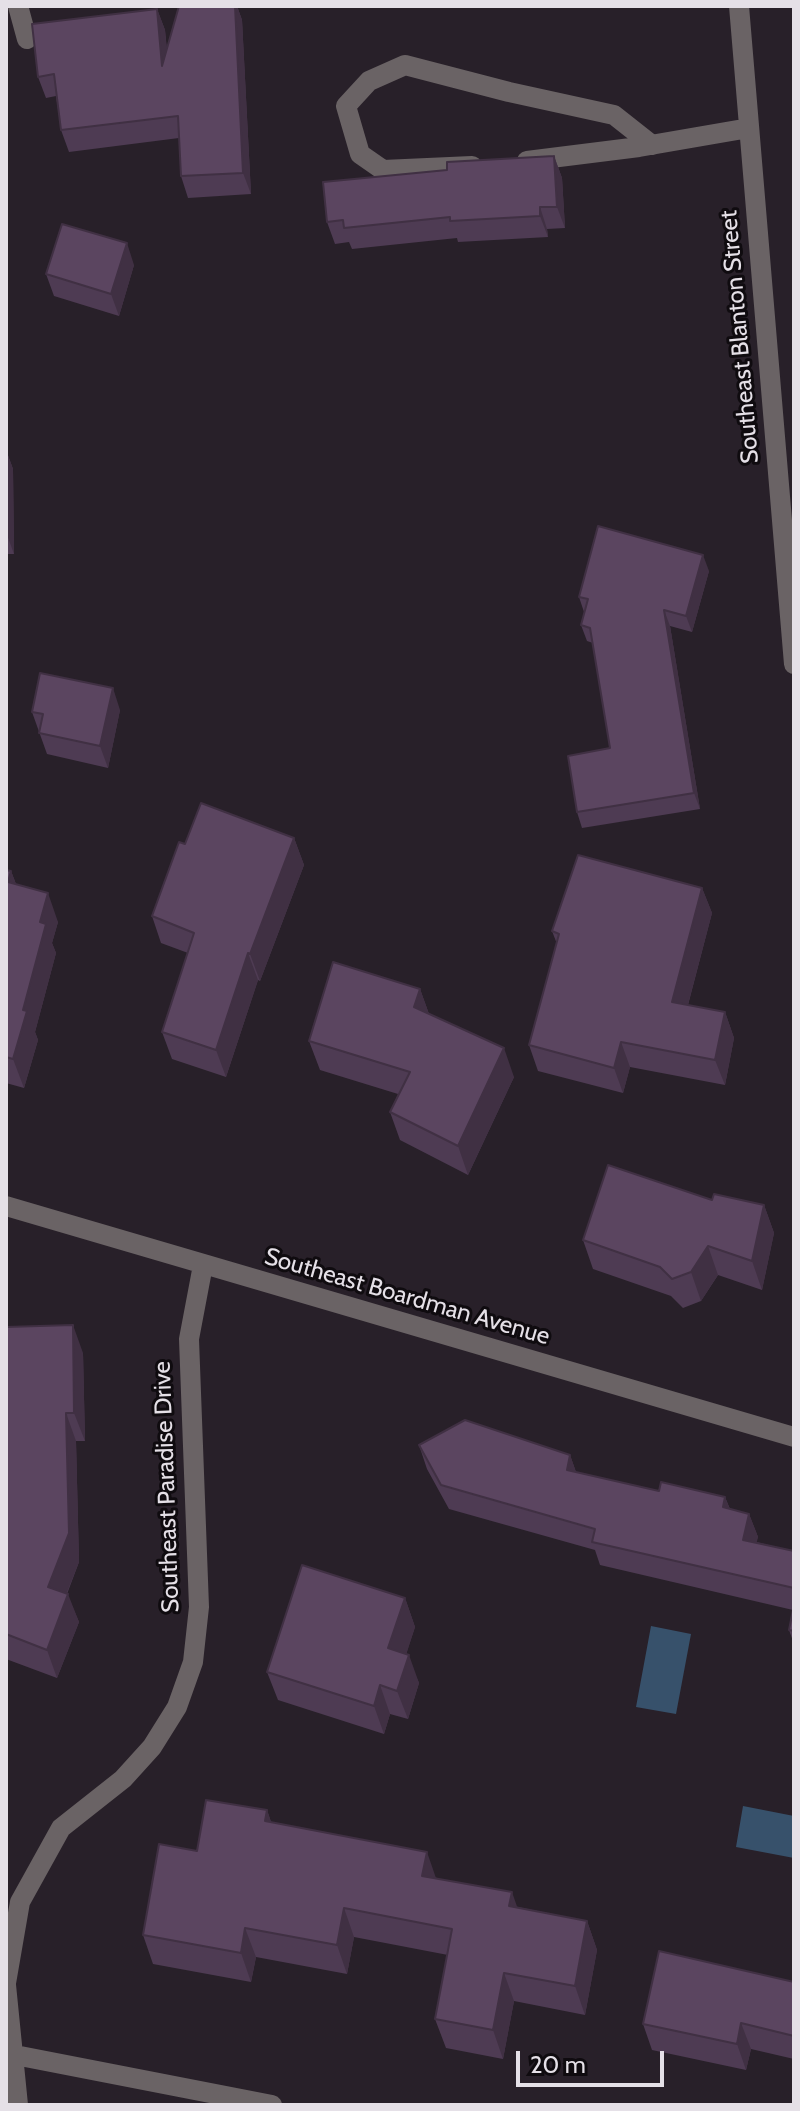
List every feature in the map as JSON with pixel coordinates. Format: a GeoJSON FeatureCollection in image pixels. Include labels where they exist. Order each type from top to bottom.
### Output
{"type":"FeatureCollection","features":[{"type":"Feature","properties":{"kind":"street"},"geometry":{"type":"LineString","coordinates":[[18,6],[27,39]]}},
{"type":"Feature","properties":{"kind":"street","name":"Southeast Blanton Street"},"geometry":{"type":"LineString","coordinates":[[739,6],[794,664]]}},
{"type":"Feature","properties":{"kind":"street"},"geometry":{"type":"LineString","coordinates":[[652,145],[614,115],[405,65],[369,81],[346,106],[360,154],[383,170],[498,165],[652,145],[749,128]]}},
{"type":"Feature","properties":{"kind":"street","name":"Southeast Boardman Avenue"},"geometry":{"type":"LineString","coordinates":[[6,1206],[794,1437]]}},
{"type":"Feature","properties":{"kind":"street","name":"Southeast Paradise Drive"},"geometry":{"type":"LineString","coordinates":[[18,2105],[6,1984],[20,1902],[61,1828],[123,1779],[152,1747],[177,1707],[193,1662],[199,1607],[189,1339],[203,1265]]}},
{"type":"Feature","properties":{"kind":"street"},"geometry":{"type":"LineString","coordinates":[[15,2055],[272,2105]]}},
{"type":"Feature","properties":{"kind":"water"},"geometry":{"type":"Polygon","coordinates":[[[651,1626],[691,1634],[676,1714],[636,1707],[651,1626]]]}},
{"type":"Feature","properties":{"kind":"water"},"geometry":{"type":"Polygon","coordinates":[[[743,1806],[794,1816],[794,1858],[736,1847],[743,1806]]]}},
{"type":"Feature","properties":{"kind":"building"},"geometry":{"type":"Polygon","coordinates":[[[179,6],[235,6],[243,173],[181,176],[178,116],[61,130],[54,74],[38,77],[32,24],[157,9],[162,66],[179,6]]]}},
{"type":"Feature","properties":{"kind":"building"},"geometry":{"type":"Polygon","coordinates":[[[554,156],[557,207],[540,207],[540,216],[450,221],[450,217],[344,228],[343,220],[327,222],[323,182],[447,170],[447,162],[554,156]]]}},
{"type":"Feature","properties":{"kind":"building"},"geometry":{"type":"Polygon","coordinates":[[[62,224],[127,243],[111,294],[46,274],[62,224]]]}},
{"type":"Feature","properties":{"kind":"building"},"geometry":{"type":"Polygon","coordinates":[[[598,526],[703,555],[686,616],[664,610],[694,793],[577,812],[568,756],[610,748],[590,628],[581,625],[588,599],[579,597],[598,526]]]}},
{"type":"Feature","properties":{"kind":"building"},"geometry":{"type":"Polygon","coordinates":[[[40,673],[113,688],[100,746],[39,733],[43,714],[32,712],[40,673]]]}},
{"type":"Feature","properties":{"kind":"building"},"geometry":{"type":"Polygon","coordinates":[[[201,803],[294,838],[248,953],[216,1050],[162,1032],[194,933],[152,916],[179,842],[185,844],[201,803]]]}},
{"type":"Feature","properties":{"kind":"building"},"geometry":{"type":"Polygon","coordinates":[[[578,855],[702,888],[672,1002],[725,1012],[715,1060],[621,1042],[614,1068],[529,1045],[559,934],[552,931],[578,855]]]}},
{"type":"Feature","properties":{"kind":"building"},"geometry":{"type":"Polygon","coordinates":[[[6,870],[11,871],[8,882],[48,893],[40,922],[46,924],[13,1059],[6,1057],[6,870]]]}},
{"type":"Feature","properties":{"kind":"building"},"geometry":{"type":"Polygon","coordinates":[[[333,962],[420,989],[414,1007],[504,1048],[458,1146],[390,1112],[410,1072],[309,1041],[333,962]]]}},
{"type":"Feature","properties":{"kind":"building"},"geometry":{"type":"Polygon","coordinates":[[[608,1165],[712,1200],[714,1194],[764,1205],[752,1261],[708,1246],[691,1272],[672,1279],[660,1267],[583,1240],[608,1165]]]}},
{"type":"Feature","properties":{"kind":"building"},"geometry":{"type":"Polygon","coordinates":[[[73,1325],[74,1413],[66,1413],[69,1533],[48,1587],[68,1594],[47,1650],[6,1634],[6,1327],[73,1325]]]}},
{"type":"Feature","properties":{"kind":"building"},"geometry":{"type":"Polygon","coordinates":[[[465,1420],[570,1455],[567,1470],[659,1491],[661,1482],[725,1497],[723,1507],[749,1514],[743,1540],[794,1551],[794,1588],[592,1542],[595,1529],[441,1485],[419,1445],[465,1420]]]}},
{"type":"Feature","properties":{"kind":"building"},"geometry":{"type":"Polygon","coordinates":[[[302,1565],[405,1598],[388,1648],[409,1655],[397,1691],[380,1685],[374,1706],[267,1672],[302,1565]]]}},
{"type":"Feature","properties":{"kind":"building"},"geometry":{"type":"Polygon","coordinates":[[[794,1605],[794,1631],[789,1630],[794,1605]]]}},
{"type":"Feature","properties":{"kind":"building"},"geometry":{"type":"Polygon","coordinates":[[[206,1800],[267,1810],[265,1821],[427,1852],[422,1876],[512,1892],[509,1906],[587,1921],[575,1986],[504,1973],[493,2030],[435,2019],[452,1929],[344,1908],[337,1945],[245,1928],[241,1953],[143,1935],[159,1844],[197,1851],[206,1800]]]}},
{"type":"Feature","properties":{"kind":"building"},"geometry":{"type":"Polygon","coordinates":[[[659,1951],[794,1982],[794,2036],[741,2023],[737,2044],[643,2024],[659,1951]]]}}]}
